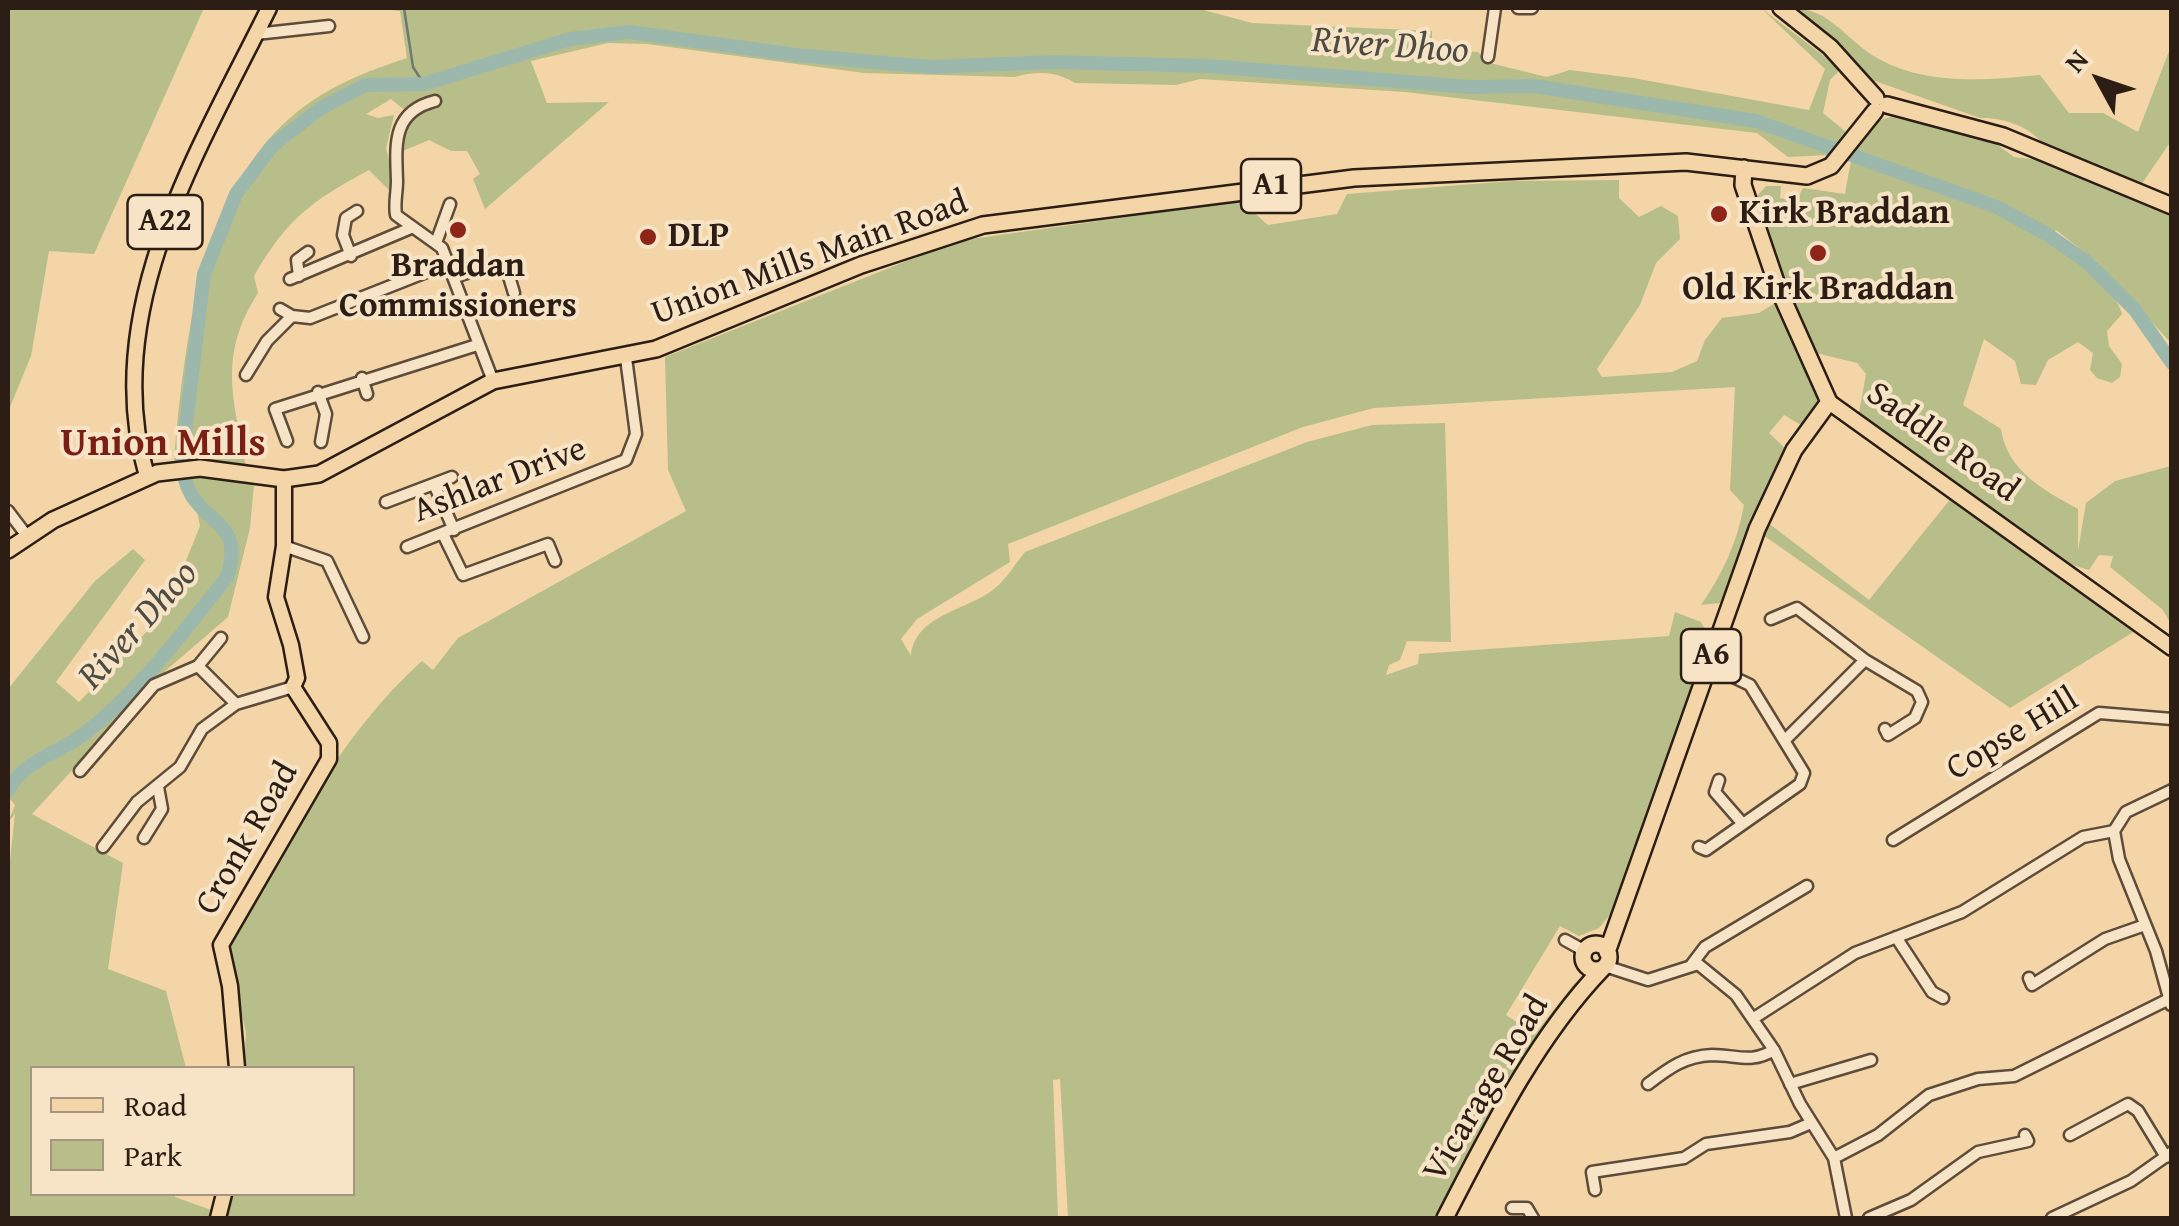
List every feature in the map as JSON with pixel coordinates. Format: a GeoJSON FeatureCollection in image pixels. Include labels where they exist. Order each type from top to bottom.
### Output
{"type":"FeatureCollection","features":[{"type":"Feature","properties":{"kind":"highway"},"geometry":{"type":"LineString","coordinates":[[1781,8],[1830,48],[1878,107],[2003,136],[2172,206]]}},
{"type":"Feature","properties":{"kind":"highway","name":"Union Mills Main Road"},"geometry":{"type":"LineString","coordinates":[[28,536],[152,475],[192,468],[284,480],[319,474],[493,380],[626,358],[687,339],[862,265],[983,225],[1336,180],[1634,163],[1704,163],[1808,176],[1830,166],[1878,107]]}},
{"type":"Feature","properties":{"kind":"highway","name":"Saddle Road"},"geometry":{"type":"LineString","coordinates":[[1744,168],[1743,186],[1778,288],[1829,402]]}},
{"type":"Feature","properties":{"kind":"highway","name":"Vicarage Road"},"geometry":{"type":"LineString","coordinates":[[1444,1218],[1507,1103],[1581,991],[1608,962],[1618,922],[1632,894],[1708,665],[1771,498],[1794,450],[1829,402]]}},
{"type":"Feature","properties":{"kind":"highway","name":"A1"},"geometry":{"type":"LineString","coordinates":[[8,550],[28,536]]}},
{"type":"Feature","properties":{"kind":"highway","name":"Vicarage Road"},"geometry":{"type":"LineString","coordinates":[[1581,991],[1587,953],[1618,922]]}},
{"type":"Feature","properties":{"kind":"highway"},"geometry":{"type":"LineString","coordinates":[[1587,953],[1608,962]]}},
{"type":"Feature","properties":{"kind":"main road","name":"A22"},"geometry":{"type":"LineString","coordinates":[[152,475],[135,372],[155,259],[173,204],[269,8]]}},
{"type":"Feature","properties":{"kind":"main road","name":"Saddle Road"},"geometry":{"type":"LineString","coordinates":[[1829,402],[2172,648]]}},
{"type":"Feature","properties":{"kind":"main road"},"geometry":{"type":"LineString","coordinates":[[284,480],[284,546],[276,597],[292,645],[297,678],[292,687]]}},
{"type":"Feature","properties":{"kind":"main road","name":"Cronk Road"},"geometry":{"type":"LineString","coordinates":[[236,1066],[230,986],[221,945],[329,759],[329,743],[292,687]]}},
{"type":"Feature","properties":{"kind":"street"},"geometry":{"type":"LineString","coordinates":[[1488,57],[1495,8]]}},
{"type":"Feature","properties":{"kind":"street"},"geometry":{"type":"LineString","coordinates":[[1518,8],[1532,8]]}},
{"type":"Feature","properties":{"kind":"street"},"geometry":{"type":"LineString","coordinates":[[256,34],[329,26]]}},
{"type":"Feature","properties":{"kind":"street"},"geometry":{"type":"LineString","coordinates":[[435,101],[422,104],[404,120],[395,138],[396,214],[410,228],[440,244],[493,380]]}},
{"type":"Feature","properties":{"kind":"street"},"geometry":{"type":"LineString","coordinates":[[440,244],[450,204]]}},
{"type":"Feature","properties":{"kind":"street"},"geometry":{"type":"LineString","coordinates":[[351,256],[343,235],[343,216],[357,211]]}},
{"type":"Feature","properties":{"kind":"street"},"geometry":{"type":"LineString","coordinates":[[308,252],[297,260],[294,277],[410,228]]}},
{"type":"Feature","properties":{"kind":"street"},"geometry":{"type":"LineString","coordinates":[[280,309],[292,316],[310,318],[449,263]]}},
{"type":"Feature","properties":{"kind":"street"},"geometry":{"type":"LineString","coordinates":[[454,277],[498,263],[507,270],[514,293]]}},
{"type":"Feature","properties":{"kind":"street"},"geometry":{"type":"LineString","coordinates":[[246,376],[267,341],[292,316]]}},
{"type":"Feature","properties":{"kind":"street"},"geometry":{"type":"LineString","coordinates":[[288,441],[275,409],[362,378],[477,345]]}},
{"type":"Feature","properties":{"kind":"street","name":"Ashlar Drive"},"geometry":{"type":"LineString","coordinates":[[407,547],[626,460],[636,434],[626,358]]}},
{"type":"Feature","properties":{"kind":"street"},"geometry":{"type":"LineString","coordinates":[[362,378],[367,394]]}},
{"type":"Feature","properties":{"kind":"street"},"geometry":{"type":"LineString","coordinates":[[318,392],[326,414],[321,442]]}},
{"type":"Feature","properties":{"kind":"street"},"geometry":{"type":"LineString","coordinates":[[386,502],[452,477]]}},
{"type":"Feature","properties":{"kind":"street"},"geometry":{"type":"LineString","coordinates":[[434,484],[463,575],[552,542],[555,561]]}},
{"type":"Feature","properties":{"kind":"street"},"geometry":{"type":"LineString","coordinates":[[8,511],[28,536]]}},
{"type":"Feature","properties":{"kind":"street"},"geometry":{"type":"LineString","coordinates":[[284,546],[327,561],[363,638]]}},
{"type":"Feature","properties":{"kind":"street"},"geometry":{"type":"LineString","coordinates":[[1772,619],[1797,608],[1866,660],[1917,691],[1922,702],[1915,718],[1888,735]]}},
{"type":"Feature","properties":{"kind":"street"},"geometry":{"type":"LineString","coordinates":[[80,771],[154,685],[198,666],[221,638]]}},
{"type":"Feature","properties":{"kind":"street"},"geometry":{"type":"LineString","coordinates":[[1785,740],[1866,660]]}},
{"type":"Feature","properties":{"kind":"street"},"geometry":{"type":"LineString","coordinates":[[1703,852],[1804,778],[1750,685],[1708,665]]}},
{"type":"Feature","properties":{"kind":"street"},"geometry":{"type":"LineString","coordinates":[[198,666],[236,704]]}},
{"type":"Feature","properties":{"kind":"street"},"geometry":{"type":"LineString","coordinates":[[103,847],[137,802],[180,767],[202,730],[236,704],[292,687]]}},
{"type":"Feature","properties":{"kind":"street","name":"Copse Hill"},"geometry":{"type":"LineString","coordinates":[[1893,840],[2099,713],[2172,718]]}},
{"type":"Feature","properties":{"kind":"street"},"geometry":{"type":"LineString","coordinates":[[144,838],[162,809],[158,786]]}},
{"type":"Feature","properties":{"kind":"street"},"geometry":{"type":"LineString","coordinates":[[1834,1158],[1878,1135],[1940,1090],[1978,1079],[2014,1076],[2170,1003],[2119,860],[2114,831],[2126,812],[2172,790]]}},
{"type":"Feature","properties":{"kind":"street"},"geometry":{"type":"LineString","coordinates":[[1715,791],[1743,824]]}},
{"type":"Feature","properties":{"kind":"street"},"geometry":{"type":"LineString","coordinates":[[1754,1018],[1856,952],[1962,912],[2093,832],[2114,831]]}},
{"type":"Feature","properties":{"kind":"street"},"geometry":{"type":"LineString","coordinates":[[1608,962],[1648,980],[1692,964],[1705,947],[1808,886]]}},
{"type":"Feature","properties":{"kind":"street"},"geometry":{"type":"LineString","coordinates":[[2032,984],[2105,940],[2145,925]]}},
{"type":"Feature","properties":{"kind":"street"},"geometry":{"type":"LineString","coordinates":[[1896,937],[1932,992],[1943,998]]}},
{"type":"Feature","properties":{"kind":"street"},"geometry":{"type":"LineString","coordinates":[[1565,940],[1587,953]]}},
{"type":"Feature","properties":{"kind":"street"},"geometry":{"type":"LineString","coordinates":[[1692,964],[1718,977],[1754,1018],[1774,1050],[1811,1123],[1834,1158],[1846,1218]]}},
{"type":"Feature","properties":{"kind":"street"},"geometry":{"type":"LineString","coordinates":[[1648,1084],[1676,1062],[1713,1055],[1759,1059],[1774,1050]]}},
{"type":"Feature","properties":{"kind":"street"},"geometry":{"type":"LineString","coordinates":[[1790,1084],[1865,1058]]}},
{"type":"Feature","properties":{"kind":"street"},"geometry":{"type":"LineString","coordinates":[[2052,1218],[2131,1180],[2168,1155],[2134,1106],[2128,1104],[2070,1135]]}},
{"type":"Feature","properties":{"kind":"street"},"geometry":{"type":"LineString","coordinates":[[1592,1172],[1684,1158],[1706,1144],[1790,1132],[1811,1123]]}},
{"type":"Feature","properties":{"kind":"street"},"geometry":{"type":"LineString","coordinates":[[1870,1218],[1911,1200],[1978,1152],[2028,1141]]}},
{"type":"Feature","properties":{"kind":"street"},"geometry":{"type":"LineString","coordinates":[[1590,1159],[1594,1190]]}},
{"type":"Feature","properties":{"kind":"street"},"geometry":{"type":"LineString","coordinates":[[1512,1208],[1530,1208]]}},
{"type":"Feature","properties":{"kind":"green space"},"geometry":{"type":"Polygon","coordinates":[[[8,8],[204,8],[94,254],[49,251],[31,356],[8,412],[8,8]]]}},
{"type":"Feature","properties":{"kind":"green space"},"geometry":{"type":"Polygon","coordinates":[[[376,8],[1196,8],[1252,23],[1432,31],[1432,48],[1478,52],[1490,63],[1547,77],[1570,70],[1809,110],[1825,69],[1761,8],[1841,69],[1830,80],[1823,113],[1846,132],[1829,155],[1788,157],[1757,133],[1405,92],[1200,79],[1176,85],[1075,83],[1046,73],[1015,77],[864,73],[647,44],[608,43],[531,61],[547,103],[609,102],[485,209],[473,179],[480,174],[467,151],[451,151],[429,140],[403,151],[403,135],[410,122],[421,113],[437,109],[432,94],[403,109],[391,99],[366,114],[378,118],[394,115],[386,148],[394,181],[392,193],[369,170],[331,192],[290,225],[254,276],[258,293],[237,337],[232,377],[246,466],[174,460],[193,314],[221,218],[243,174],[272,135],[309,103],[344,82],[407,58],[400,11],[376,8]]]}},
{"type":"Feature","properties":{"kind":"green space"},"geometry":{"type":"Polygon","coordinates":[[[1787,8],[1826,18],[1879,59],[1917,74],[1958,79],[2040,75],[2069,113],[2103,113],[2138,132],[2171,46],[2171,141],[2141,185],[2044,145],[2015,124],[1980,118],[1872,80],[1787,8]]]}},
{"type":"Feature","properties":{"kind":"green space"},"geometry":{"type":"Polygon","coordinates":[[[1891,117],[1991,140],[2014,157],[2039,160],[2171,215],[2171,343],[2095,260],[2056,230],[2049,239],[2092,272],[2118,303],[2122,314],[2107,331],[2109,346],[2122,364],[2120,377],[2112,383],[2097,378],[2090,370],[2093,353],[2078,342],[2048,360],[2036,385],[2021,384],[2015,361],[1984,339],[1963,405],[2001,429],[2011,457],[2029,478],[2078,509],[2078,551],[2086,503],[2115,481],[2171,466],[2171,624],[2163,610],[2110,567],[2113,556],[2099,555],[2089,570],[2066,563],[1859,413],[1866,374],[1857,363],[1816,353],[1781,286],[1757,196],[1766,186],[1781,186],[1780,198],[1796,201],[1803,188],[1845,194],[1861,136],[1878,121],[1891,117]]]}},
{"type":"Feature","properties":{"kind":"green space"},"geometry":{"type":"Polygon","coordinates":[[[1619,180],[1619,198],[1639,217],[1661,206],[1678,216],[1680,239],[1656,263],[1640,305],[1597,369],[1602,377],[1672,372],[1697,361],[1705,340],[1722,318],[1759,313],[1777,302],[1816,383],[1819,403],[1801,425],[1784,415],[1769,433],[1788,451],[1720,603],[1701,605],[1728,557],[1744,505],[1730,490],[1735,387],[1374,408],[1303,427],[1008,544],[1010,562],[917,619],[901,639],[911,656],[922,631],[994,589],[1025,552],[1307,442],[1372,425],[1445,423],[1451,642],[1407,641],[1400,660],[1389,665],[1386,675],[1418,664],[1419,654],[1669,636],[1675,612],[1701,622],[1710,638],[1704,664],[1617,906],[1599,928],[1579,936],[1560,926],[1506,1015],[1535,1034],[1577,980],[1439,1218],[1068,1218],[1060,1079],[1053,1080],[1058,1218],[224,1218],[231,1196],[355,1196],[355,1066],[244,1066],[246,1033],[227,946],[337,759],[363,724],[422,661],[433,670],[458,638],[686,511],[668,470],[665,357],[957,241],[1241,201],[1268,225],[1337,214],[1347,194],[1512,181],[1619,180]]]}},
{"type":"Feature","properties":{"kind":"green space"},"geometry":{"type":"Polygon","coordinates":[[[190,477],[254,484],[250,528],[228,617],[156,679],[32,814],[123,863],[108,969],[166,991],[185,1066],[30,1066],[30,1196],[175,1196],[214,1211],[212,1218],[8,1218],[8,879],[15,814],[8,822],[15,805],[11,800],[8,802],[8,689],[95,581],[133,549],[145,560],[56,682],[79,702],[157,621],[200,526],[190,477]]]}},
{"type":"Feature","properties":{"kind":"green space"},"geometry":{"type":"Polygon","coordinates":[[[1952,497],[2135,631],[2010,708],[1763,535],[1767,522],[1869,600],[1952,497]]]}},
{"type":"Feature","properties":{"kind":"waterway"},"geometry":{"type":"LineString","coordinates":[[404,8],[413,67],[424,84]]}},
{"type":"Feature","properties":{"kind":"waterway","name":"River Dhoo"},"geometry":{"type":"LineString","coordinates":[[8,790],[23,772],[102,720],[159,661],[227,577],[229,539],[193,497],[185,480],[182,457],[204,274],[236,194],[273,145],[321,108],[366,85],[424,84],[570,39],[629,32],[796,55],[931,67],[1052,62],[1208,66],[1470,87],[1534,86],[1756,121],[1997,207],[2048,235],[2087,262],[2135,310],[2172,363]]}},
{"type":"Feature","properties":{"kind":"place","name":"Kirk Braddan"},"geometry":{"type":"Point","coordinates":[1719,214]}},
{"type":"Feature","properties":{"kind":"place","name":"Braddan Commissioners"},"geometry":{"type":"Point","coordinates":[458,230]}},
{"type":"Feature","properties":{"kind":"place","name":"DLP"},"geometry":{"type":"Point","coordinates":[648,237]}},
{"type":"Feature","properties":{"kind":"place","name":"Old Kirk Braddan"},"geometry":{"type":"Point","coordinates":[1818,253]}},
{"type":"Feature","properties":{"kind":"district","name":"Union Mills"},"geometry":{"type":"Point","coordinates":[163,445]}}]}
